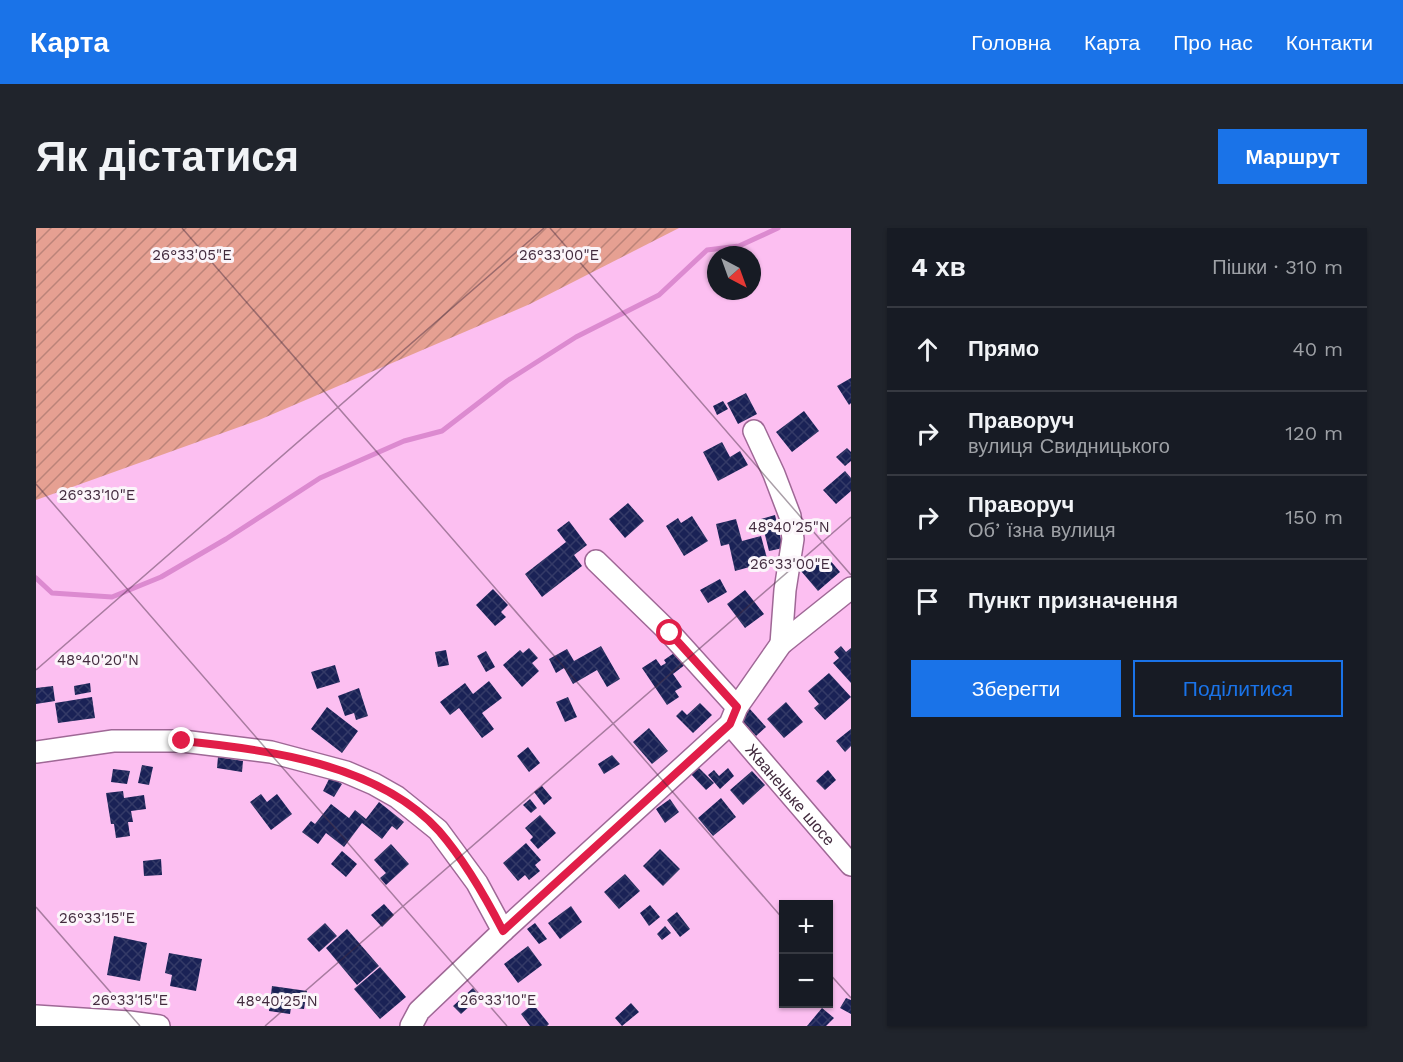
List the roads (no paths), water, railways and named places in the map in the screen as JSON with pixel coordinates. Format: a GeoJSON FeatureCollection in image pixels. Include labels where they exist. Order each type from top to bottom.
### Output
{"type":"FeatureCollection","features":[{"type":"Feature","properties":{"kind":"street"},"geometry":{"type":"LineString","coordinates":[[754,431],[790,516],[793,539],[785,590],[781,644]]}},
{"type":"Feature","properties":{"kind":"street","name":"Жванецьке шосе"},"geometry":{"type":"LineString","coordinates":[[596,561],[670,633],[851,865]]}},
{"type":"Feature","properties":{"kind":"street"},"geometry":{"type":"LineString","coordinates":[[411,1026],[418,1011],[734,716],[781,644],[851,588]]}},
{"type":"Feature","properties":{"kind":"street"},"geometry":{"type":"LineString","coordinates":[[36,752],[113,741],[182,741],[271,752],[345,772],[397,797],[438,830],[477,883],[503,931]]}},
{"type":"Feature","properties":{"kind":"street"},"geometry":{"type":"LineString","coordinates":[[36,1016],[159,1026]]}},
{"type":"Feature","properties":{"kind":"waterway"},"geometry":{"type":"LineString","coordinates":[[36,578],[52,593],[112,597],[161,577],[226,539],[320,478],[404,441],[442,431],[507,381],[576,337],[659,295],[707,250],[739,246],[778,228]]}}]}
